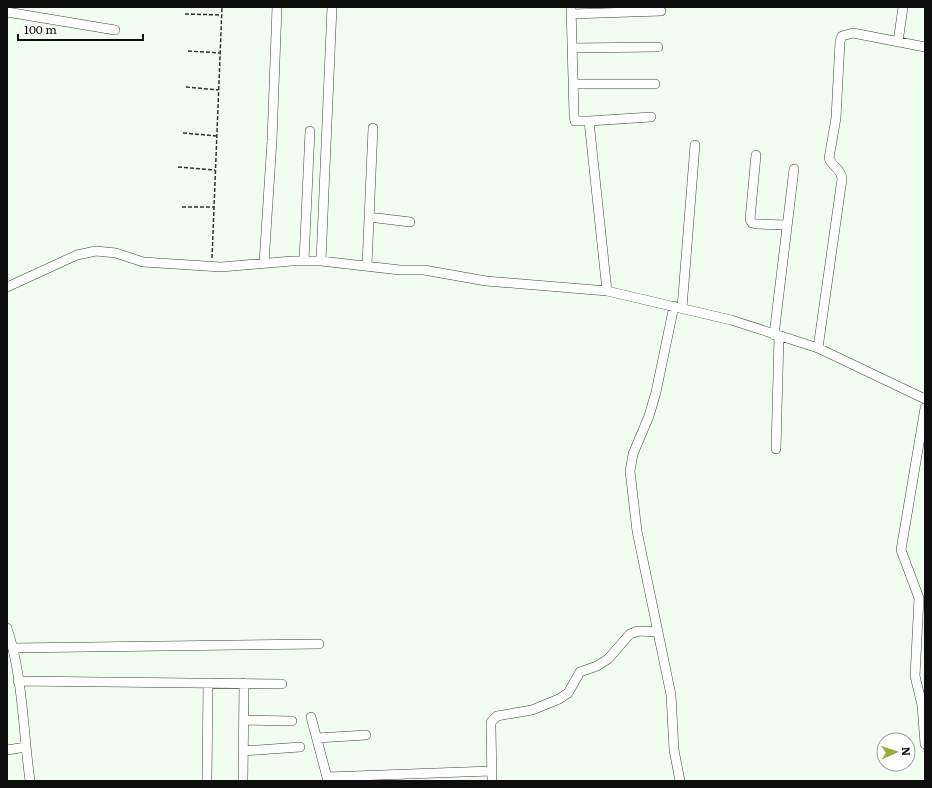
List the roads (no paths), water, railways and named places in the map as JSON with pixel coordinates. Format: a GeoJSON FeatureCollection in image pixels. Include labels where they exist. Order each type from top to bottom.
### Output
{"type":"FeatureCollection","features":[{"type":"Feature","properties":{"kind":"street"},"geometry":{"type":"LineString","coordinates":[[264,263],[272,140],[277,7]]}},
{"type":"Feature","properties":{"kind":"street"},"geometry":{"type":"LineString","coordinates":[[321,261],[332,7]]}},
{"type":"Feature","properties":{"kind":"street"},"geometry":{"type":"LineString","coordinates":[[898,42],[903,7]]}},
{"type":"Feature","properties":{"kind":"street"},"geometry":{"type":"LineString","coordinates":[[652,117],[578,122],[574,119],[572,10],[662,11]]}},
{"type":"Feature","properties":{"kind":"street"},"geometry":{"type":"LineString","coordinates":[[7,12],[32,12],[115,30]]}},
{"type":"Feature","properties":{"kind":"street"},"geometry":{"type":"LineString","coordinates":[[818,348],[842,179],[840,170],[831,163],[829,158],[836,118],[840,41],[842,36],[853,33],[925,47]]}},
{"type":"Feature","properties":{"kind":"street"},"geometry":{"type":"LineString","coordinates":[[572,48],[658,46]]}},
{"type":"Feature","properties":{"kind":"street"},"geometry":{"type":"LineString","coordinates":[[573,84],[654,84]]}},
{"type":"Feature","properties":{"kind":"street"},"geometry":{"type":"LineString","coordinates":[[589,121],[607,291]]}},
{"type":"Feature","properties":{"kind":"street"},"geometry":{"type":"LineString","coordinates":[[367,265],[373,128]]}},
{"type":"Feature","properties":{"kind":"street"},"geometry":{"type":"LineString","coordinates":[[304,260],[310,131]]}},
{"type":"Feature","properties":{"kind":"street"},"geometry":{"type":"LineString","coordinates":[[680,781],[674,750],[671,695],[637,531],[630,464],[656,392],[678,307],[695,145]]}},
{"type":"Feature","properties":{"kind":"street"},"geometry":{"type":"LineString","coordinates":[[756,155],[750,219],[752,223],[756,224],[787,225]]}},
{"type":"Feature","properties":{"kind":"street"},"geometry":{"type":"LineString","coordinates":[[776,450],[776,336],[794,169]]}},
{"type":"Feature","properties":{"kind":"street"},"geometry":{"type":"LineString","coordinates":[[369,217],[410,222]]}},
{"type":"Feature","properties":{"kind":"street"},"geometry":{"type":"LineString","coordinates":[[7,287],[77,255],[88,252],[107,251],[143,262],[231,267],[304,260],[321,261],[367,265],[400,270],[424,270],[486,281],[607,291],[731,320],[776,336],[818,348],[925,399]]}},
{"type":"Feature","properties":{"kind":"street"},"geometry":{"type":"LineString","coordinates":[[925,408],[901,550],[922,596],[915,676],[922,705],[925,744]]}},
{"type":"Feature","properties":{"kind":"street"},"geometry":{"type":"LineString","coordinates":[[7,628],[13,648],[18,681],[30,781]]}},
{"type":"Feature","properties":{"kind":"street"},"geometry":{"type":"LineString","coordinates":[[492,781],[491,722],[497,716],[532,710],[559,699],[568,692],[580,672],[597,666],[608,659],[630,634],[638,631],[658,632]]}},
{"type":"Feature","properties":{"kind":"street"},"geometry":{"type":"LineString","coordinates":[[13,648],[319,644]]}},
{"type":"Feature","properties":{"kind":"street"},"geometry":{"type":"LineString","coordinates":[[18,681],[282,684]]}},
{"type":"Feature","properties":{"kind":"street"},"geometry":{"type":"LineString","coordinates":[[207,781],[208,683]]}},
{"type":"Feature","properties":{"kind":"street"},"geometry":{"type":"LineString","coordinates":[[243,781],[244,683]]}},
{"type":"Feature","properties":{"kind":"street"},"geometry":{"type":"LineString","coordinates":[[311,717],[328,779],[491,771]]}},
{"type":"Feature","properties":{"kind":"street"},"geometry":{"type":"LineString","coordinates":[[244,720],[292,721]]}},
{"type":"Feature","properties":{"kind":"street"},"geometry":{"type":"LineString","coordinates":[[317,738],[366,735]]}},
{"type":"Feature","properties":{"kind":"street"},"geometry":{"type":"LineString","coordinates":[[7,750],[26,747]]}},
{"type":"Feature","properties":{"kind":"street"},"geometry":{"type":"LineString","coordinates":[[243,751],[300,747]]}}]}
